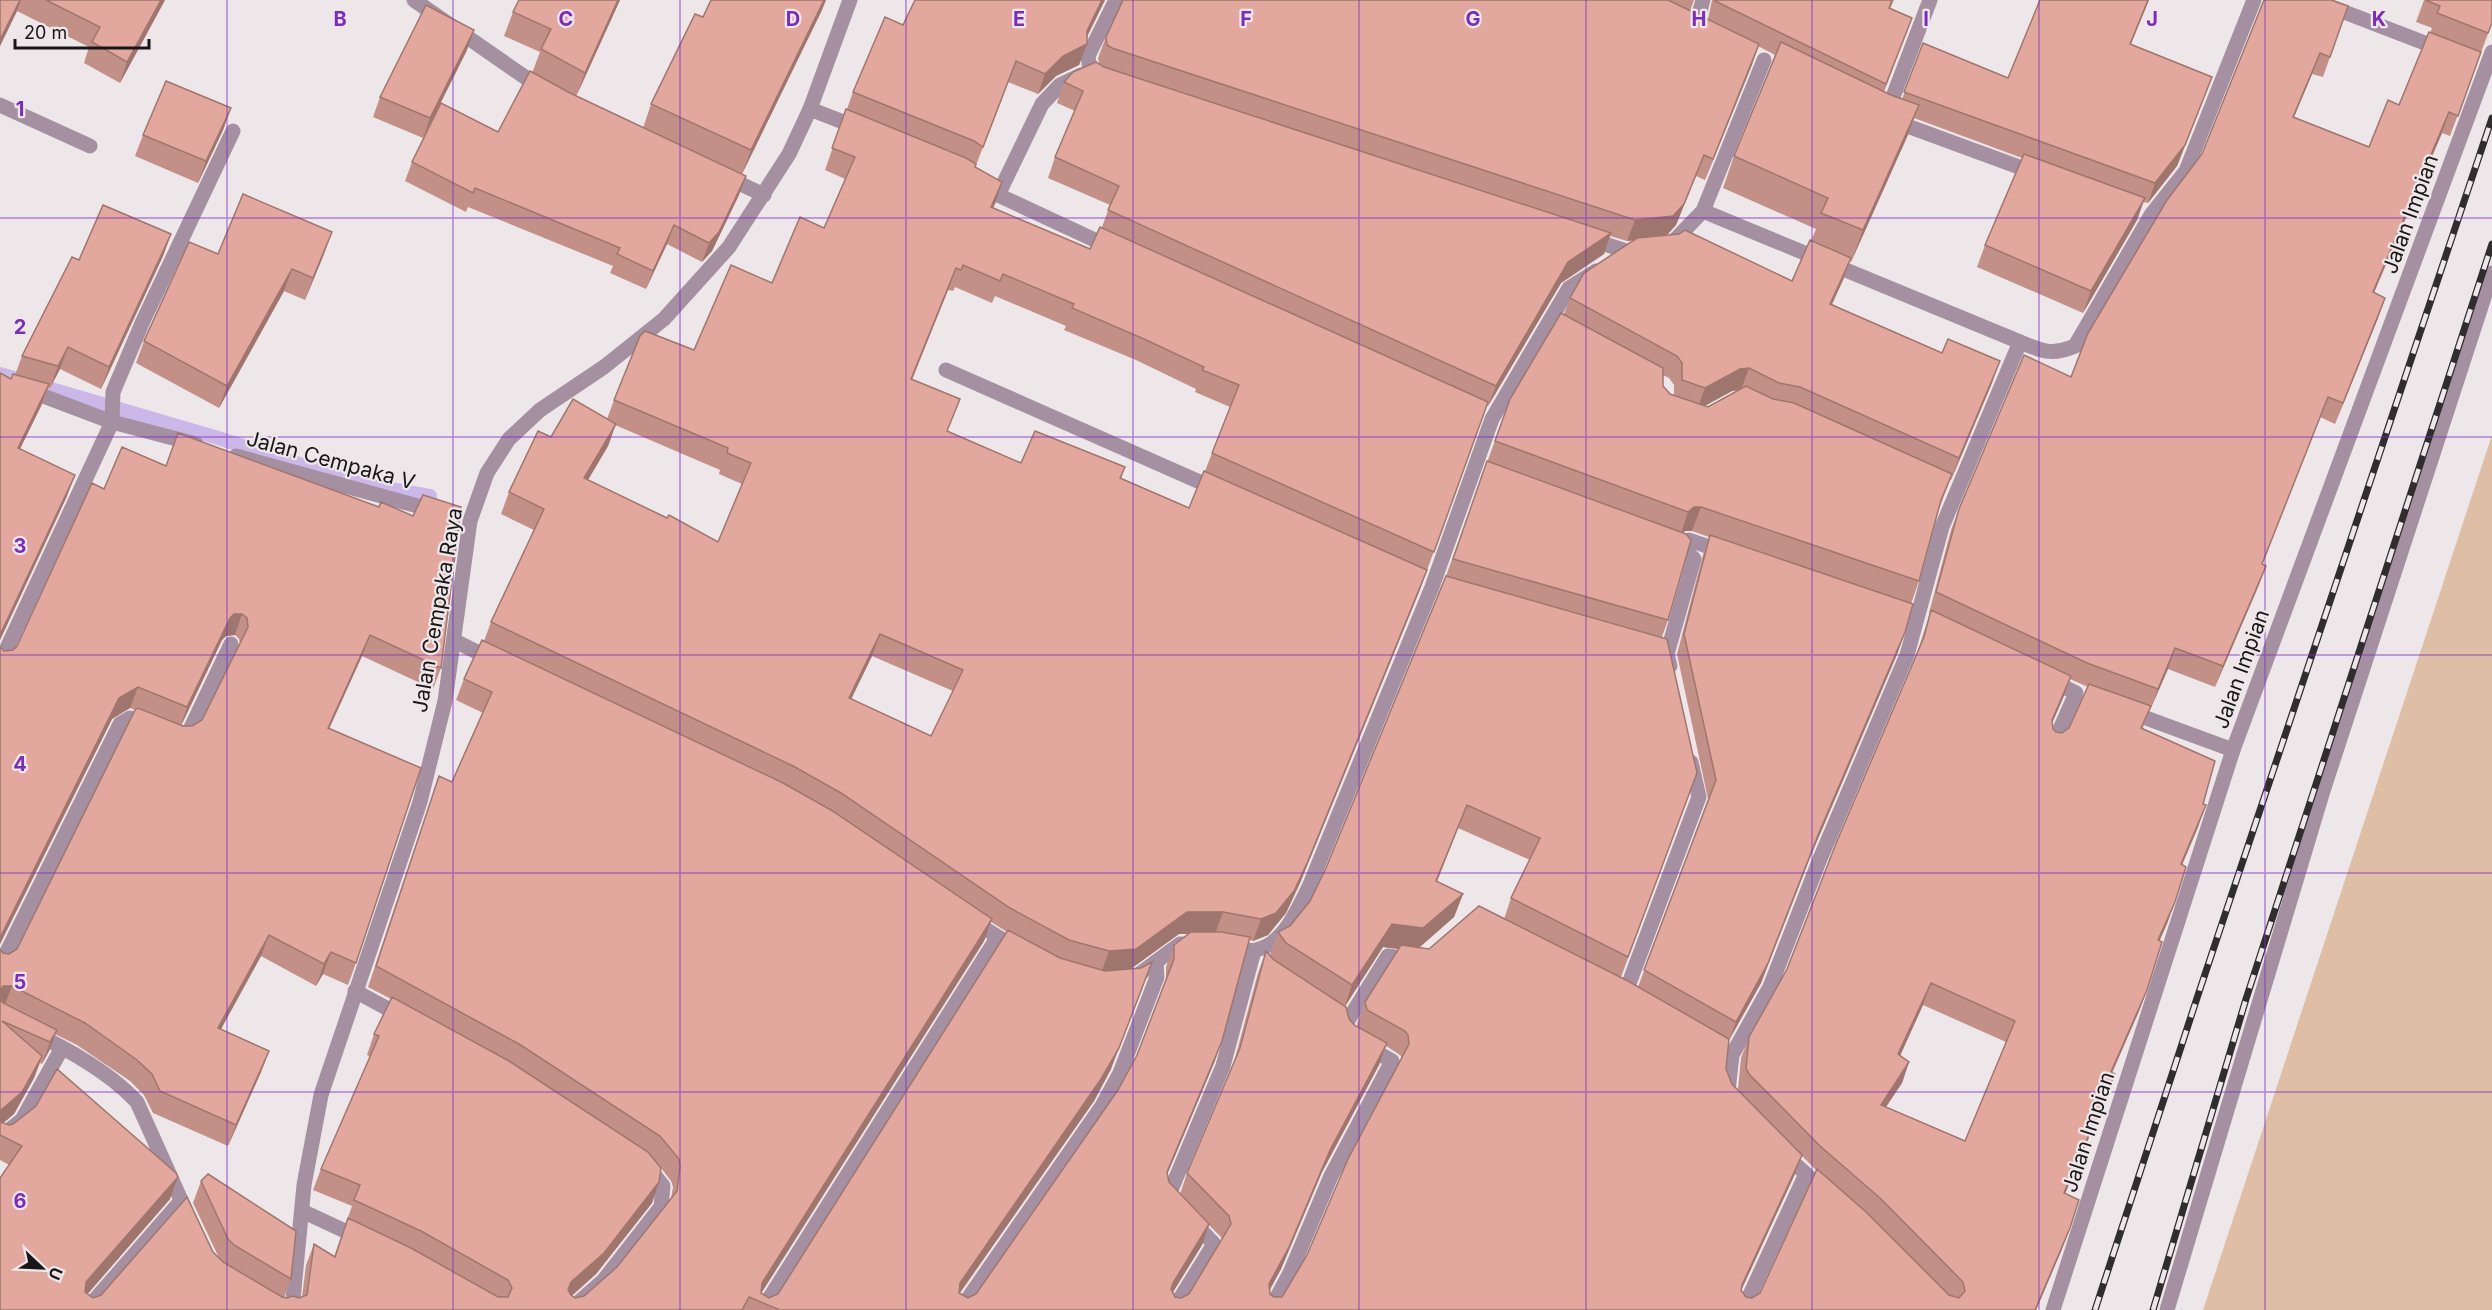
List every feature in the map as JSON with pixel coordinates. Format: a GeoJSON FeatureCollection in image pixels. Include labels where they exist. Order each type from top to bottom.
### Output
{"type":"FeatureCollection","features":[{"type":"Feature","properties":{"kind":"street"},"geometry":{"type":"LineString","coordinates":[[414,0],[530,83],[558,98]]}},
{"type":"Feature","properties":{"kind":"street","name":"Jalan Cempaka Raya"},"geometry":{"type":"LineString","coordinates":[[292,1310],[303,1185],[321,1095],[420,802],[445,701],[455,641],[460,518],[509,439],[540,410],[604,367],[664,319],[729,247],[789,154],[810,108],[850,0]]}},
{"type":"Feature","properties":{"kind":"street"},"geometry":{"type":"LineString","coordinates":[[1112,82],[1090,71],[1088,56],[1116,0]]}},
{"type":"Feature","properties":{"kind":"street"},"geometry":{"type":"LineString","coordinates":[[1695,28],[1702,0]]}},
{"type":"Feature","properties":{"kind":"street"},"geometry":{"type":"LineString","coordinates":[[1930,0],[1879,115],[2051,179]]}},
{"type":"Feature","properties":{"kind":"street"},"geometry":{"type":"LineString","coordinates":[[1703,211],[2050,353],[2075,346],[2145,213],[2186,171],[2254,0]]}},
{"type":"Feature","properties":{"kind":"street"},"geometry":{"type":"LineString","coordinates":[[2313,0],[2487,68]]}},
{"type":"Feature","properties":{"kind":"street","name":"Jalan Impian"},"geometry":{"type":"LineString","coordinates":[[2053,1310],[2233,750],[2492,52]]}},
{"type":"Feature","properties":{"kind":"street"},"geometry":{"type":"LineString","coordinates":[[1659,247],[1670,246],[1703,211],[1764,60]]}},
{"type":"Feature","properties":{"kind":"street"},"geometry":{"type":"LineString","coordinates":[[998,195],[1042,104],[1060,85],[1090,71]]}},
{"type":"Feature","properties":{"kind":"street"},"geometry":{"type":"LineString","coordinates":[[0,105],[90,146]]}},
{"type":"Feature","properties":{"kind":"street"},"geometry":{"type":"LineString","coordinates":[[810,108],[875,135]]}},
{"type":"Feature","properties":{"kind":"street"},"geometry":{"type":"LineString","coordinates":[[0,663],[112,412],[113,392],[143,321],[233,131]]}},
{"type":"Feature","properties":{"kind":"street"},"geometry":{"type":"LineString","coordinates":[[715,172],[764,195]]}},
{"type":"Feature","properties":{"kind":"street"},"geometry":{"type":"LineString","coordinates":[[972,177],[998,195],[1125,254]]}},
{"type":"Feature","properties":{"kind":"street"},"geometry":{"type":"LineString","coordinates":[[1121,981],[1132,980],[1180,944],[1208,944],[1254,951],[1274,943],[1294,918],[1309,887],[1480,473],[1486,416],[1569,288],[1632,250],[1570,232]]}},
{"type":"Feature","properties":{"kind":"street"},"geometry":{"type":"LineString","coordinates":[[2167,1310],[2322,794],[2492,273]]}},
{"type":"Feature","properties":{"kind":"street"},"geometry":{"type":"LineString","coordinates":[[1547,323],[1566,333]]}},
{"type":"Feature","properties":{"kind":"street"},"geometry":{"type":"LineString","coordinates":[[1739,1109],[1728,1091],[1727,1052],[1770,987],[1820,859],[1907,655],[1951,490],[2020,342]]}},
{"type":"Feature","properties":{"kind":"street"},"geometry":{"type":"LineString","coordinates":[[946,370],[1229,495]]}},
{"type":"Feature","properties":{"kind":"street","name":"Jalan Cempaka V"},"geometry":{"type":"LineString","coordinates":[[0,384],[112,412],[213,449],[460,518]]}},
{"type":"Feature","properties":{"kind":"street"},"geometry":{"type":"LineString","coordinates":[[1661,540],[1683,548],[1694,559],[1661,653],[1672,676]]}},
{"type":"Feature","properties":{"kind":"street"},"geometry":{"type":"LineString","coordinates":[[1683,548],[1689,540],[1743,559]]}},
{"type":"Feature","properties":{"kind":"street"},"geometry":{"type":"LineString","coordinates":[[455,641],[509,667]]}},
{"type":"Feature","properties":{"kind":"street"},"geometry":{"type":"LineString","coordinates":[[0,966],[120,724],[130,718],[176,738],[183,738],[188,734],[231,644]]}},
{"type":"Feature","properties":{"kind":"street"},"geometry":{"type":"LineString","coordinates":[[2034,673],[2082,695],[2053,745]]}},
{"type":"Feature","properties":{"kind":"street"},"geometry":{"type":"LineString","coordinates":[[2110,705],[2233,750]]}},
{"type":"Feature","properties":{"kind":"street"},"geometry":{"type":"LineString","coordinates":[[1645,1005],[1620,991],[1698,797],[1686,742]]}},
{"type":"Feature","properties":{"kind":"street"},"geometry":{"type":"LineString","coordinates":[[960,913],[997,938],[1037,960]]}},
{"type":"Feature","properties":{"kind":"street"},"geometry":{"type":"LineString","coordinates":[[762,1310],[997,938]]}},
{"type":"Feature","properties":{"kind":"street"},"geometry":{"type":"LineString","coordinates":[[1254,951],[1266,966]]}},
{"type":"Feature","properties":{"kind":"street"},"geometry":{"type":"LineString","coordinates":[[1173,1310],[1214,1244],[1168,1197],[1223,1066],[1254,951]]}},
{"type":"Feature","properties":{"kind":"street"},"geometry":{"type":"LineString","coordinates":[[1270,1310],[1290,1273],[1330,1176],[1392,1061],[1351,1038],[1342,1018],[1388,956],[1418,961],[1426,954]]}},
{"type":"Feature","properties":{"kind":"street"},"geometry":{"type":"LineString","coordinates":[[960,1310],[1102,1106],[1120,1073],[1157,977],[1156,962]]}},
{"type":"Feature","properties":{"kind":"street"},"geometry":{"type":"LineString","coordinates":[[355,991],[415,1024]]}},
{"type":"Feature","properties":{"kind":"street"},"geometry":{"type":"LineString","coordinates":[[0,1016],[62,1048],[124,1088],[137,1102],[194,1229]]}},
{"type":"Feature","properties":{"kind":"street"},"geometry":{"type":"LineString","coordinates":[[0,1137],[22,1120],[62,1048]]}},
{"type":"Feature","properties":{"kind":"street"},"geometry":{"type":"LineString","coordinates":[[1775,1145],[1823,1189]]}},
{"type":"Feature","properties":{"kind":"street"},"geometry":{"type":"LineString","coordinates":[[570,1310],[603,1281],[661,1207],[663,1186],[647,1166],[637,1159]]}},
{"type":"Feature","properties":{"kind":"street"},"geometry":{"type":"LineString","coordinates":[[1743,1310],[1806,1174]]}},
{"type":"Feature","properties":{"kind":"street"},"geometry":{"type":"LineString","coordinates":[[86,1310],[181,1201]]}},
{"type":"Feature","properties":{"kind":"street"},"geometry":{"type":"LineString","coordinates":[[302,1211],[376,1246]]}},
{"type":"Feature","properties":{"kind":"shaded area"},"geometry":{"type":"Polygon","coordinates":[[[2492,435],[2492,1310],[2203,1310],[2492,435]]]}},
{"type":"Feature","properties":{"kind":"building"},"geometry":{"type":"Polygon","coordinates":[[[0,0],[20,0],[0,40],[0,0]]]}},
{"type":"Feature","properties":{"kind":"building"},"geometry":{"type":"Polygon","coordinates":[[[46,0],[161,0],[127,62],[92,42],[100,27],[46,0]]]}},
{"type":"Feature","properties":{"kind":"building"},"geometry":{"type":"Polygon","coordinates":[[[519,0],[618,0],[585,73],[541,49],[551,29],[513,12],[519,0]]]}},
{"type":"Feature","properties":{"kind":"building"},"geometry":{"type":"Polygon","coordinates":[[[711,0],[824,0],[751,150],[651,104],[695,14],[703,17],[711,0]]]}},
{"type":"Feature","properties":{"kind":"building"},"geometry":{"type":"Polygon","coordinates":[[[915,0],[1102,0],[1087,31],[1087,44],[1063,56],[1045,74],[1016,61],[983,147],[974,141],[853,92],[885,17],[903,25],[915,0]]]}},
{"type":"Feature","properties":{"kind":"building"},"geometry":{"type":"Polygon","coordinates":[[[1123,0],[1668,0],[1759,44],[1713,159],[1704,155],[1684,204],[1673,216],[1635,220],[1112,48],[1107,45],[1106,37],[1123,0]]]}},
{"type":"Feature","properties":{"kind":"building"},"geometry":{"type":"Polygon","coordinates":[[[1715,0],[1892,0],[1889,8],[1912,18],[1886,84],[1715,0]]]}},
{"type":"Feature","properties":{"kind":"building"},"geometry":{"type":"Polygon","coordinates":[[[2040,0],[2148,0],[2130,44],[2212,77],[2185,145],[2155,183],[1904,92],[1923,43],[2008,78],[2040,0]]]}},
{"type":"Feature","properties":{"kind":"building"},"geometry":{"type":"Polygon","coordinates":[[[2264,0],[2331,0],[2348,6],[2330,57],[2320,53],[2293,117],[2369,147],[2388,100],[2399,105],[2429,32],[2481,52],[2458,116],[2449,112],[2373,292],[2385,298],[2343,403],[2328,397],[2262,564],[2266,566],[2223,666],[2175,648],[2158,689],[2087,663],[1936,592],[1959,509],[2024,355],[2071,377],[2088,333],[2167,200],[2202,154],[2264,0]]]}},
{"type":"Feature","properties":{"kind":"building"},"geometry":{"type":"Polygon","coordinates":[[[2425,0],[2492,0],[2492,23],[2488,33],[2437,13],[2440,6],[2425,0]]]}},
{"type":"Feature","properties":{"kind":"building"},"geometry":{"type":"Polygon","coordinates":[[[426,5],[474,30],[430,118],[380,97],[426,5]]]}},
{"type":"Feature","properties":{"kind":"building"},"geometry":{"type":"Polygon","coordinates":[[[1781,42],[1891,95],[1919,105],[1863,230],[1821,213],[1828,198],[1734,156],[1781,42]]]}},
{"type":"Feature","properties":{"kind":"building"},"geometry":{"type":"Polygon","coordinates":[[[1096,62],[1104,67],[1611,233],[1568,262],[1496,386],[1108,210],[1119,186],[1055,157],[1083,91],[1064,82],[1073,72],[1096,62]]]}},
{"type":"Feature","properties":{"kind":"building"},"geometry":{"type":"Polygon","coordinates":[[[530,71],[570,93],[746,176],[719,232],[709,243],[674,225],[653,271],[617,254],[620,248],[475,188],[473,193],[412,162],[441,103],[498,132],[530,71]]]}},
{"type":"Feature","properties":{"kind":"building"},"geometry":{"type":"Polygon","coordinates":[[[166,81],[231,108],[206,161],[143,135],[166,81]]]}},
{"type":"Feature","properties":{"kind":"building"},"geometry":{"type":"Polygon","coordinates":[[[846,109],[976,164],[975,167],[1002,182],[991,207],[1090,249],[1100,227],[1488,402],[1434,552],[1212,453],[1239,385],[1202,370],[1204,367],[1144,339],[1072,308],[1074,304],[1003,274],[1000,281],[963,265],[961,270],[956,268],[911,379],[960,399],[947,431],[1021,463],[1035,431],[1125,467],[1120,478],[1189,508],[1204,471],[1427,570],[1308,861],[1294,891],[1276,913],[1261,919],[1223,912],[1187,912],[1136,949],[1109,951],[1069,940],[1010,908],[841,793],[793,766],[491,622],[544,509],[509,492],[538,431],[551,437],[573,399],[616,424],[584,478],[667,518],[669,515],[718,542],[751,463],[727,453],[728,448],[614,400],[640,336],[645,331],[694,350],[731,265],[772,283],[800,217],[824,228],[855,157],[832,148],[846,109]],[[880,634],[849,698],[931,736],[963,670],[880,634]]]}},
{"type":"Feature","properties":{"kind":"building"},"geometry":{"type":"Polygon","coordinates":[[[2024,154],[2145,198],[2091,291],[1985,245],[2024,154]]]}},
{"type":"Feature","properties":{"kind":"building"},"geometry":{"type":"Polygon","coordinates":[[[243,194],[332,232],[313,278],[292,269],[227,386],[144,341],[189,242],[218,254],[243,194]]]}},
{"type":"Feature","properties":{"kind":"building"},"geometry":{"type":"Polygon","coordinates":[[[103,205],[171,234],[109,367],[68,347],[58,366],[22,356],[72,257],[79,260],[103,205]]]}},
{"type":"Feature","properties":{"kind":"building"},"geometry":{"type":"Polygon","coordinates":[[[1685,230],[1792,281],[1810,240],[1851,258],[1830,304],[1942,353],[1948,339],[2000,361],[1959,458],[1800,387],[1779,383],[1749,368],[1740,369],[1705,388],[1682,380],[1682,363],[1677,356],[1570,298],[1584,273],[1637,238],[1679,234],[1685,230]]]}},
{"type":"Feature","properties":{"kind":"building"},"geometry":{"type":"Polygon","coordinates":[[[1561,313],[1663,368],[1663,386],[1670,394],[1708,407],[1746,386],[1773,399],[1794,403],[1952,474],[1941,500],[1919,581],[1701,507],[1694,507],[1688,512],[1495,441],[1510,399],[1561,313]]]}},
{"type":"Feature","properties":{"kind":"building"},"geometry":{"type":"Polygon","coordinates":[[[0,373],[11,379],[13,374],[49,384],[18,448],[75,475],[0,635],[0,373]]]}},
{"type":"Feature","properties":{"kind":"building"},"geometry":{"type":"Polygon","coordinates":[[[178,433],[379,507],[381,502],[413,516],[423,495],[461,507],[441,668],[370,635],[328,728],[421,768],[356,963],[331,952],[324,964],[269,935],[218,1028],[269,1051],[236,1125],[160,1091],[152,1074],[137,1060],[85,1023],[12,986],[3,986],[0,990],[0,949],[3,953],[9,954],[17,949],[135,710],[138,708],[183,726],[192,726],[202,720],[248,627],[247,618],[242,614],[234,614],[230,618],[187,707],[138,687],[119,698],[0,938],[0,647],[4,651],[13,650],[17,646],[92,483],[104,489],[122,447],[166,466],[178,433]]]}},
{"type":"Feature","properties":{"kind":"building"},"geometry":{"type":"Polygon","coordinates":[[[1487,461],[1686,534],[1691,540],[1668,620],[1453,559],[1487,461]]]}},
{"type":"Feature","properties":{"kind":"building"},"geometry":{"type":"Polygon","coordinates":[[[1710,535],[1913,604],[1905,632],[1818,835],[1768,963],[1736,1022],[1644,970],[1716,780],[1684,634],[1710,535]]]}},
{"type":"Feature","properties":{"kind":"building"},"geometry":{"type":"Polygon","coordinates":[[[1446,576],[1667,639],[1697,773],[1628,957],[1511,898],[1540,838],[1467,805],[1436,881],[1463,894],[1423,928],[1392,924],[1352,985],[1286,943],[1278,932],[1290,926],[1310,901],[1326,868],[1446,576]]]}},
{"type":"Feature","properties":{"kind":"building"},"geometry":{"type":"Polygon","coordinates":[[[1931,610],[2071,676],[2052,720],[2053,729],[2056,732],[2062,733],[2069,728],[2089,684],[2151,706],[2141,728],[2215,761],[2203,804],[2206,805],[2181,864],[2186,867],[2175,902],[2158,940],[2162,942],[2147,990],[2111,1072],[2115,1074],[2064,1193],[2079,1200],[2070,1228],[2035,1310],[780,1310],[749,1297],[742,1310],[0,1310],[0,1178],[22,1146],[0,1135],[0,1122],[13,1124],[36,1106],[57,1069],[176,1173],[178,1177],[86,1282],[85,1292],[93,1298],[101,1295],[187,1197],[213,1252],[223,1262],[282,1297],[299,1298],[307,1295],[314,1244],[335,1257],[348,1218],[411,1248],[498,1297],[508,1297],[512,1288],[508,1280],[421,1231],[354,1200],[360,1185],[321,1169],[379,1036],[374,1034],[392,997],[509,1061],[648,1152],[661,1168],[659,1182],[604,1253],[571,1282],[568,1290],[575,1298],[584,1296],[617,1267],[677,1191],[679,1159],[660,1136],[519,1044],[376,966],[439,776],[452,782],[492,692],[464,679],[482,640],[783,783],[831,810],[992,919],[762,1283],[761,1293],[769,1298],[778,1294],[1008,930],[1060,958],[1105,971],[1141,968],[1152,962],[1119,1048],[1101,1079],[960,1283],[959,1293],[968,1298],[976,1294],[1118,1090],[1137,1055],[1174,959],[1174,945],[1191,932],[1221,932],[1250,937],[1222,1041],[1167,1172],[1169,1182],[1209,1224],[1173,1283],[1171,1289],[1175,1297],[1181,1298],[1189,1294],[1231,1224],[1229,1216],[1187,1173],[1240,1048],[1266,951],[1274,960],[1346,1007],[1349,1019],[1354,1025],[1387,1043],[1330,1150],[1289,1247],[1269,1284],[1270,1294],[1274,1297],[1282,1297],[1307,1255],[1348,1159],[1409,1044],[1405,1031],[1367,1010],[1365,1002],[1401,945],[1429,949],[1479,906],[1628,981],[1729,1039],[1726,1069],[1732,1084],[1802,1155],[1742,1285],[1741,1290],[1746,1297],[1752,1298],[1760,1293],[1817,1169],[1866,1212],[1949,1295],[1959,1298],[1965,1291],[1963,1282],[1880,1198],[1820,1146],[1749,1074],[1746,1068],[1749,1037],[1787,969],[1837,841],[1924,637],[1931,610]],[[1931,983],[1898,1054],[1909,1062],[1881,1105],[1965,1141],[2015,1021],[1931,983]]]}},
{"type":"Feature","properties":{"kind":"building"},"geometry":{"type":"Polygon","coordinates":[[[0,1000],[57,1030],[50,1042],[2,1021],[42,1056],[22,1092],[0,1111],[0,1000]]]}},
{"type":"Feature","properties":{"kind":"building"},"geometry":{"type":"Polygon","coordinates":[[[208,1174],[296,1231],[291,1279],[234,1245],[228,1239],[201,1181],[208,1174]]]}},
{"type":"Feature","properties":{"kind":"waterway"},"geometry":{"type":"LineString","coordinates":[[0,374],[218,438],[362,484],[430,496]]}},
{"type":"Feature","properties":{"kind":"railway"},"geometry":{"type":"LineString","coordinates":[[2095,1310],[2198,995],[2492,118]]}},
{"type":"Feature","properties":{"kind":"railway"},"geometry":{"type":"LineString","coordinates":[[2153,1310],[2246,999],[2492,244]]}}]}
